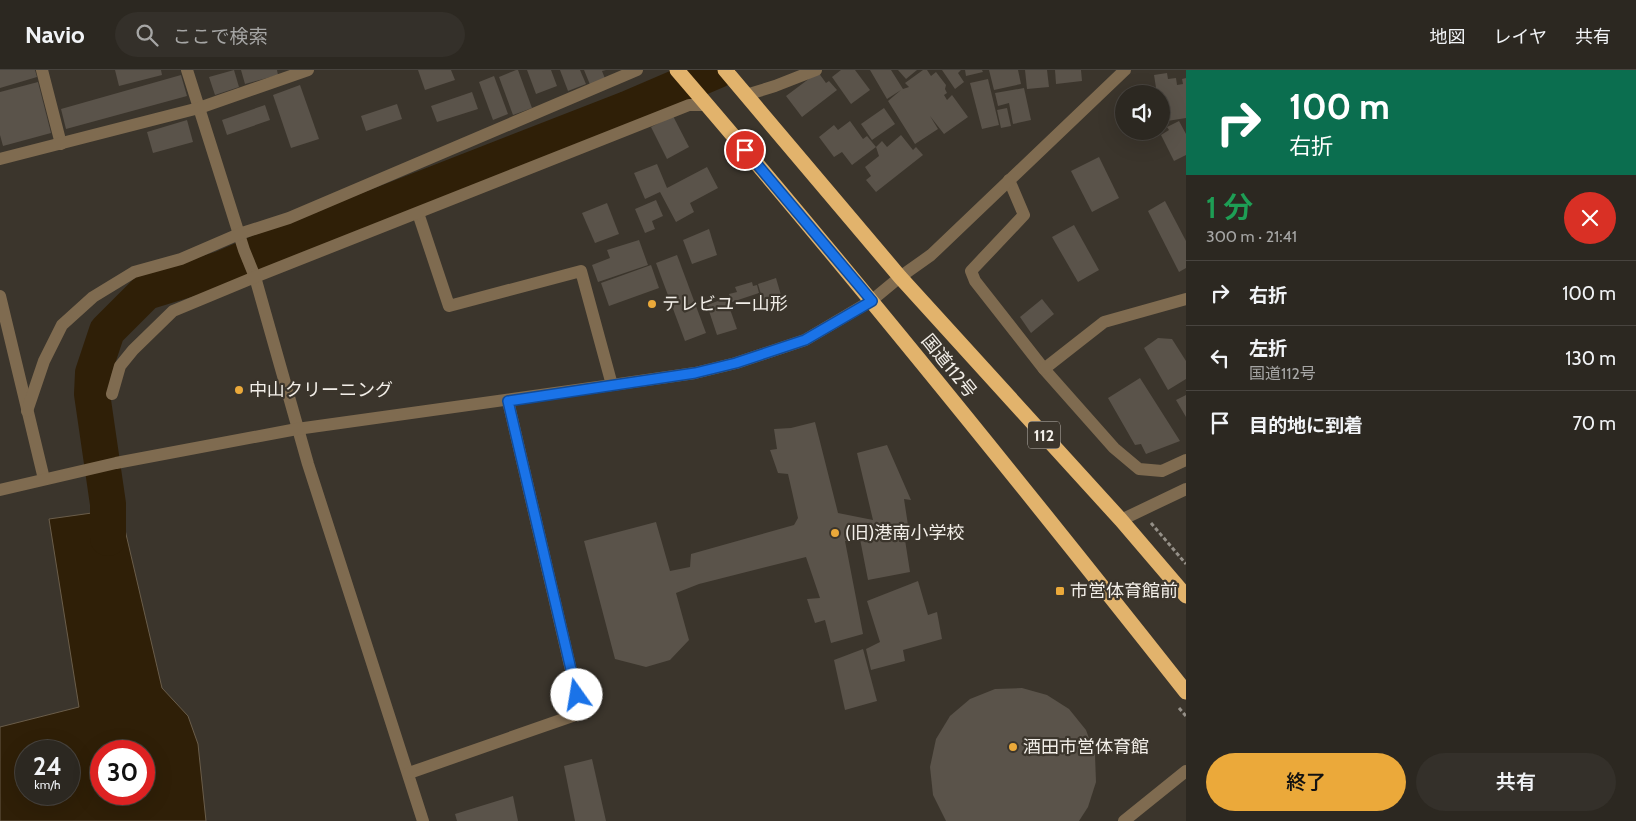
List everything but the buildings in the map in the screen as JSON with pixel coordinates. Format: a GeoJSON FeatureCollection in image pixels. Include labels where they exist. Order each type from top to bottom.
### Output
{"type":"FeatureCollection","features":[{"type":"Feature","properties":{"kind":"highway","name":"国道112号"},"geometry":{"type":"LineString","coordinates":[[677,70],[872,301],[1186,692]]}},
{"type":"Feature","properties":{"kind":"highway","name":"国道112号"},"geometry":{"type":"LineString","coordinates":[[725,70],[900,277],[1121,520],[1186,596]]}},
{"type":"Feature","properties":{"kind":"street"},"geometry":{"type":"LineString","coordinates":[[42,70],[61,144]]}},
{"type":"Feature","properties":{"kind":"street"},"geometry":{"type":"LineString","coordinates":[[187,70],[244,250],[255,277],[297,429],[423,821]]}},
{"type":"Feature","properties":{"kind":"street"},"geometry":{"type":"LineString","coordinates":[[0,159],[199,108],[308,70]]}},
{"type":"Feature","properties":{"kind":"street"},"geometry":{"type":"LineString","coordinates":[[28,411],[44,361],[62,325],[93,297],[134,272],[181,259],[239,234],[289,218],[637,70]]}},
{"type":"Feature","properties":{"kind":"street"},"geometry":{"type":"LineString","coordinates":[[741,89],[775,86],[816,70]]}},
{"type":"Feature","properties":{"kind":"street"},"geometry":{"type":"LineString","coordinates":[[0,490],[116,463],[297,429],[508,401],[695,373],[736,363],[805,340],[872,301],[900,277],[931,255],[1126,70]]}},
{"type":"Feature","properties":{"kind":"street"},"geometry":{"type":"LineString","coordinates":[[112,394],[120,366],[133,350],[173,311],[690,105],[707,105]]}},
{"type":"Feature","properties":{"kind":"street"},"geometry":{"type":"LineString","coordinates":[[1009,180],[1024,215],[970,270],[975,281],[1044,369],[1114,448],[1139,469],[1162,471],[1186,460]]}},
{"type":"Feature","properties":{"kind":"street"},"geometry":{"type":"LineString","coordinates":[[418,213],[449,306],[581,271],[612,385]]}},
{"type":"Feature","properties":{"kind":"street"},"geometry":{"type":"LineString","coordinates":[[0,296],[44,480]]}},
{"type":"Feature","properties":{"kind":"street"},"geometry":{"type":"LineString","coordinates":[[1044,369],[1104,322],[1186,299]]}},
{"type":"Feature","properties":{"kind":"street"},"geometry":{"type":"LineString","coordinates":[[409,773],[581,713],[508,401]]}},
{"type":"Feature","properties":{"kind":"street"},"geometry":{"type":"LineString","coordinates":[[1121,520],[1186,488]]}},
{"type":"Feature","properties":{"kind":"street"},"geometry":{"type":"LineString","coordinates":[[1124,821],[1186,771]]}},
{"type":"Feature","properties":{"kind":"path"},"geometry":{"type":"LineString","coordinates":[[1152,523],[1186,564]]}},
{"type":"Feature","properties":{"kind":"shaded area"},"geometry":{"type":"Polygon","coordinates":[[[115,487],[162,688],[188,716],[198,744],[206,821],[0,821],[0,727],[79,707],[49,519],[99,512],[96,490],[115,487]]]}},
{"type":"Feature","properties":{"kind":"waterway"},"geometry":{"type":"LineString","coordinates":[[108,538],[108,504],[92,394],[93,373],[107,331],[146,292],[221,269],[627,109],[718,70]]}},
{"type":"Feature","properties":{"kind":"place","name":"テレビユー山形"},"geometry":{"type":"Point","coordinates":[652,304]}},
{"type":"Feature","properties":{"kind":"place","name":"中山クリーニング"},"geometry":{"type":"Point","coordinates":[239,390]}},
{"type":"Feature","properties":{"kind":"place","name":"(旧)港南小学校"},"geometry":{"type":"Point","coordinates":[835,533]}},
{"type":"Feature","properties":{"kind":"place","name":"市営体育館前"},"geometry":{"type":"Point","coordinates":[1060,591]}},
{"type":"Feature","properties":{"kind":"place","name":"酒田市営体育館"},"geometry":{"type":"Point","coordinates":[1013,747]}},
{"type":"Feature","properties":{"kind":"route"},"geometry":{"type":"LineString","coordinates":[[577,695],[508,401],[695,373],[736,363],[805,340],[872,301],[745,150]]}}]}
